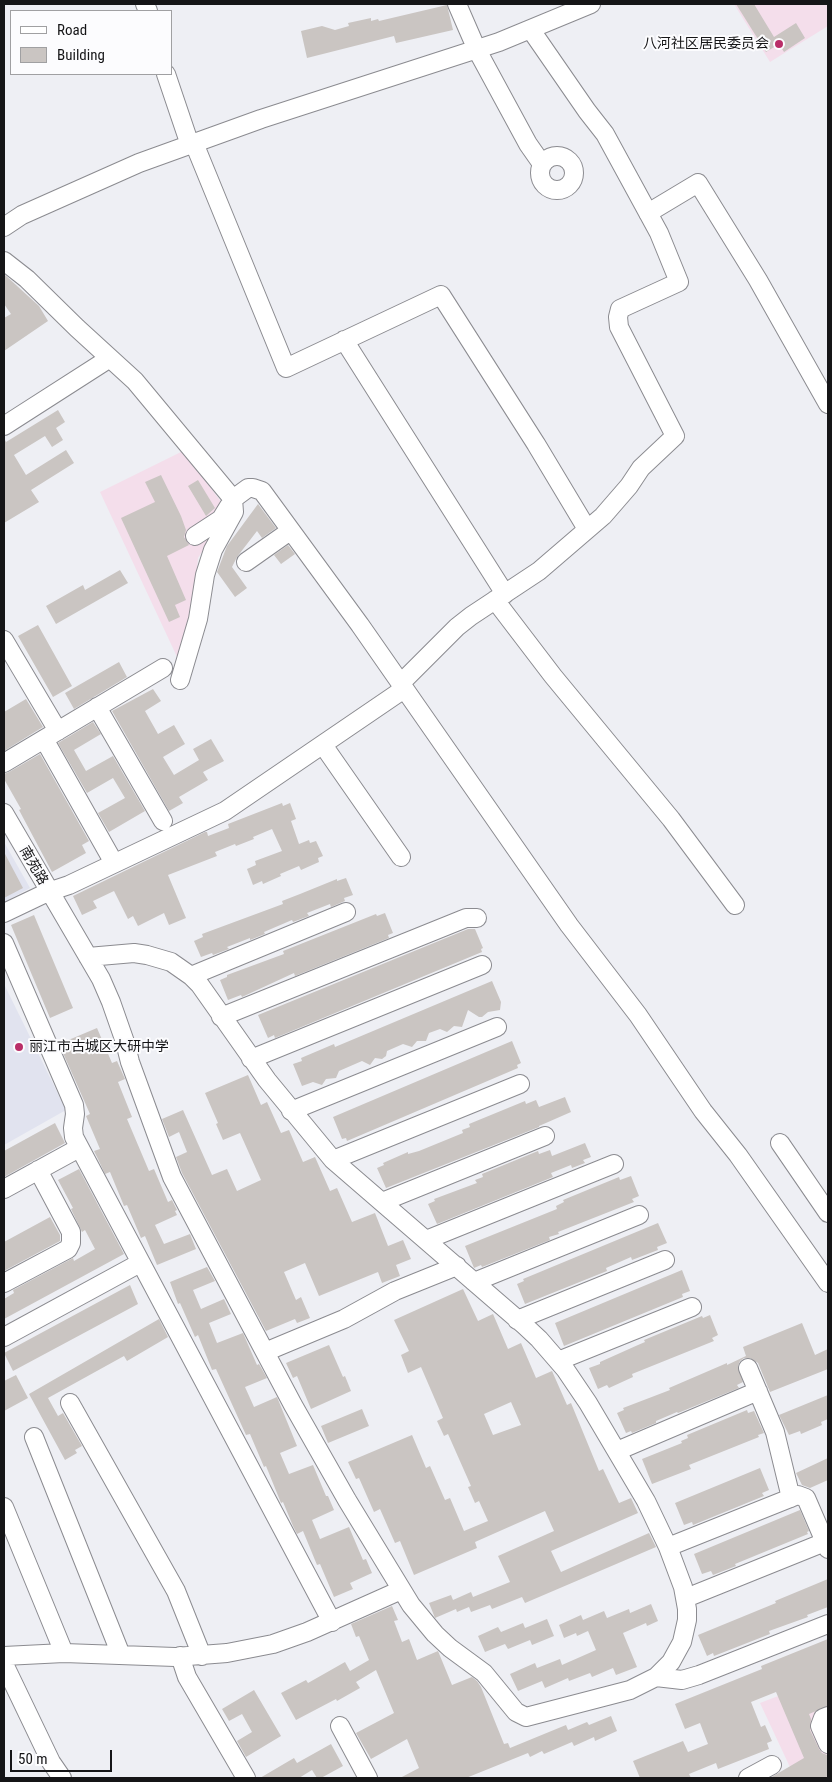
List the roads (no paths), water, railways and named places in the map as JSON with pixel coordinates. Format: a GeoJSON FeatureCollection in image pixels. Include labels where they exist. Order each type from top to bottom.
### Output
{"type":"FeatureCollection","features":[{"type":"Feature","properties":{"kind":"street"},"geometry":{"type":"LineString","coordinates":[[456,4],[477,50],[528,144],[542,164]]}},
{"type":"Feature","properties":{"kind":"street"},"geometry":{"type":"LineString","coordinates":[[4,227],[22,215],[139,163],[261,119],[477,50],[531,30],[591,4]]}},
{"type":"Feature","properties":{"kind":"street"},"geometry":{"type":"LineString","coordinates":[[4,913],[48,892],[69,885],[225,811],[323,745],[402,686],[458,627],[539,571],[588,529],[615,504],[641,468],[676,436],[618,322],[620,309],[679,282],[659,233],[605,134],[531,30]]}},
{"type":"Feature","properties":{"kind":"street"},"geometry":{"type":"LineString","coordinates":[[166,75],[192,144],[286,368],[440,295],[588,529]]}},
{"type":"Feature","properties":{"kind":"street"},"geometry":{"type":"LineString","coordinates":[[648,213],[698,183],[758,280],[828,404]]}},
{"type":"Feature","properties":{"kind":"street"},"geometry":{"type":"LineString","coordinates":[[4,261],[28,279],[134,381],[233,499],[234,512],[213,550],[204,575],[198,619],[180,680]]}},
{"type":"Feature","properties":{"kind":"street"},"geometry":{"type":"LineString","coordinates":[[344,340],[500,597],[553,676],[671,819],[735,905]]}},
{"type":"Feature","properties":{"kind":"street"},"geometry":{"type":"LineString","coordinates":[[4,426],[110,358]]}},
{"type":"Feature","properties":{"kind":"street"},"geometry":{"type":"LineString","coordinates":[[195,536],[221,519],[233,499],[248,488],[262,491],[402,686],[569,925],[638,1015],[702,1111],[738,1155],[828,1283]]}},
{"type":"Feature","properties":{"kind":"street"},"geometry":{"type":"LineString","coordinates":[[246,562],[290,531]]}},
{"type":"Feature","properties":{"kind":"street"},"geometry":{"type":"LineString","coordinates":[[4,640],[114,863]]}},
{"type":"Feature","properties":{"kind":"street"},"geometry":{"type":"LineString","coordinates":[[4,763],[163,668]]}},
{"type":"Feature","properties":{"kind":"street"},"geometry":{"type":"LineString","coordinates":[[97,708],[163,822]]}},
{"type":"Feature","properties":{"kind":"street"},"geometry":{"type":"LineString","coordinates":[[323,745],[401,857]]}},
{"type":"Feature","properties":{"kind":"street","name":"南苑路"},"geometry":{"type":"LineString","coordinates":[[4,813],[48,892],[88,957],[111,1002],[130,1062],[172,1177],[265,1352],[347,1500],[411,1605],[435,1634],[450,1648],[484,1673],[516,1712],[526,1717],[630,1690],[656,1677]]}},
{"type":"Feature","properties":{"kind":"street"},"geometry":{"type":"LineString","coordinates":[[191,976],[346,912]]}},
{"type":"Feature","properties":{"kind":"street"},"geometry":{"type":"LineString","coordinates":[[221,1017],[466,918],[477,918]]}},
{"type":"Feature","properties":{"kind":"street"},"geometry":{"type":"LineString","coordinates":[[4,943],[74,1105],[76,1114],[73,1132],[79,1148],[332,1622]]}},
{"type":"Feature","properties":{"kind":"street"},"geometry":{"type":"LineString","coordinates":[[88,957],[147,955],[171,962],[191,976],[200,985],[251,1059],[291,1111],[333,1160],[518,1320],[558,1361],[577,1386],[646,1501],[668,1548],[686,1598],[687,1620],[682,1642],[671,1662],[656,1677]]}},
{"type":"Feature","properties":{"kind":"street"},"geometry":{"type":"LineString","coordinates":[[251,1059],[482,965]]}},
{"type":"Feature","properties":{"kind":"street"},"geometry":{"type":"LineString","coordinates":[[291,1111],[497,1027]]}},
{"type":"Feature","properties":{"kind":"street"},"geometry":{"type":"LineString","coordinates":[[333,1160],[520,1084]]}},
{"type":"Feature","properties":{"kind":"street"},"geometry":{"type":"LineString","coordinates":[[382,1202],[545,1136]]}},
{"type":"Feature","properties":{"kind":"street"},"geometry":{"type":"LineString","coordinates":[[780,1144],[828,1213]]}},
{"type":"Feature","properties":{"kind":"street"},"geometry":{"type":"LineString","coordinates":[[4,1189],[79,1148]]}},
{"type":"Feature","properties":{"kind":"street"},"geometry":{"type":"LineString","coordinates":[[426,1240],[614,1164]]}},
{"type":"Feature","properties":{"kind":"street"},"geometry":{"type":"LineString","coordinates":[[4,1283],[68,1249],[71,1243],[71,1232],[38,1170]]}},
{"type":"Feature","properties":{"kind":"street"},"geometry":{"type":"LineString","coordinates":[[474,1282],[639,1215]]}},
{"type":"Feature","properties":{"kind":"street"},"geometry":{"type":"LineString","coordinates":[[518,1320],[665,1260]]}},
{"type":"Feature","properties":{"kind":"street"},"geometry":{"type":"LineString","coordinates":[[4,1337],[140,1263]]}},
{"type":"Feature","properties":{"kind":"street"},"geometry":{"type":"LineString","coordinates":[[265,1352],[344,1319],[395,1291],[457,1266]]}},
{"type":"Feature","properties":{"kind":"street"},"geometry":{"type":"LineString","coordinates":[[558,1361],[692,1307]]}},
{"type":"Feature","properties":{"kind":"street"},"geometry":{"type":"LineString","coordinates":[[748,1368],[775,1432],[791,1498]]}},
{"type":"Feature","properties":{"kind":"street"},"geometry":{"type":"LineString","coordinates":[[617,1451],[758,1391]]}},
{"type":"Feature","properties":{"kind":"street"},"geometry":{"type":"LineString","coordinates":[[70,1402],[176,1591],[202,1656]]}},
{"type":"Feature","properties":{"kind":"street"},"geometry":{"type":"LineString","coordinates":[[34,1437],[121,1654]]}},
{"type":"Feature","properties":{"kind":"street"},"geometry":{"type":"LineString","coordinates":[[668,1548],[798,1495],[806,1498],[827,1546],[686,1598]]}},
{"type":"Feature","properties":{"kind":"street"},"geometry":{"type":"LineString","coordinates":[[4,1507],[64,1653]]}},
{"type":"Feature","properties":{"kind":"street"},"geometry":{"type":"LineString","coordinates":[[62,1778],[51,1762],[5,1654],[64,1653],[202,1656],[243,1650],[273,1644],[307,1632],[401,1590]]}},
{"type":"Feature","properties":{"kind":"street"},"geometry":{"type":"LineString","coordinates":[[656,1677],[682,1680],[699,1675],[828,1624]]}},
{"type":"Feature","properties":{"kind":"street"},"geometry":{"type":"LineString","coordinates":[[180,1656],[187,1677],[246,1778]]}},
{"type":"Feature","properties":{"kind":"street"},"geometry":{"type":"LineString","coordinates":[[828,1716],[823,1718],[820,1726],[828,1744]]}},
{"type":"Feature","properties":{"kind":"street"},"geometry":{"type":"LineString","coordinates":[[340,1726],[368,1778]]}},
{"type":"Feature","properties":{"kind":"street"},"geometry":{"type":"LineString","coordinates":[[748,1778],[772,1766]]}},
{"type":"Feature","properties":{"kind":"place","name":"八河社区居民委员会"},"geometry":{"type":"Point","coordinates":[779,44]}},
{"type":"Feature","properties":{"kind":"place","name":"丽江市古城区大研中学"},"geometry":{"type":"Point","coordinates":[19,1047]}}]}
